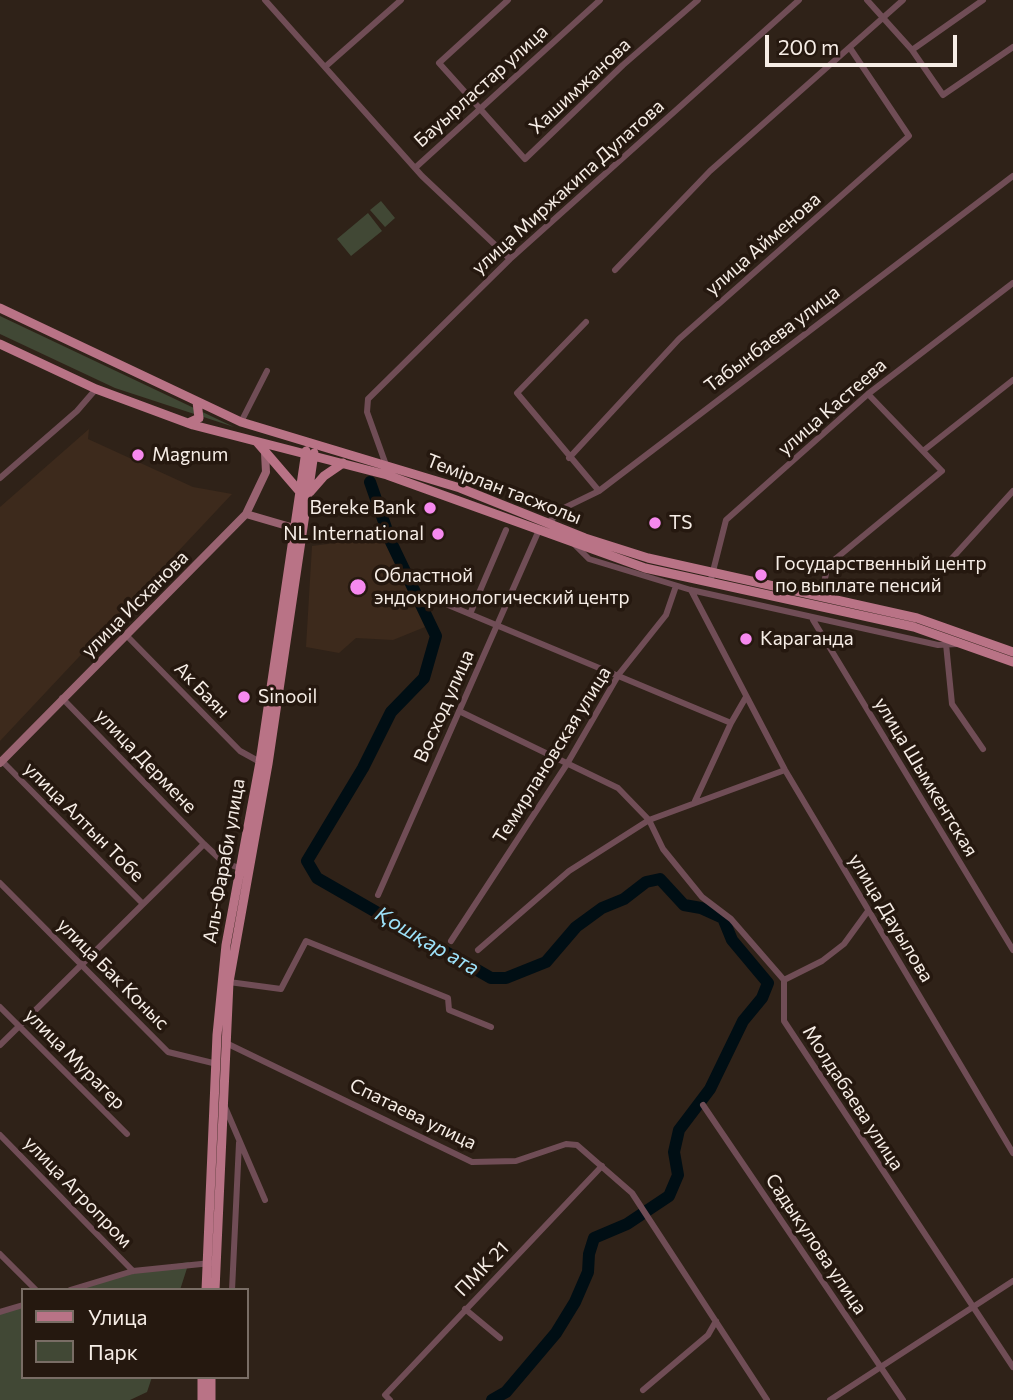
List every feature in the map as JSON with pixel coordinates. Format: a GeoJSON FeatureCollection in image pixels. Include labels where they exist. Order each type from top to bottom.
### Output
{"type":"FeatureCollection","features":[{"type":"Feature","properties":{"kind":"main road","name":"Темірлан тасжолы"},"geometry":{"type":"LineString","coordinates":[[0,308],[241,422],[460,488],[548,523],[711,578],[861,614],[966,644],[1013,662]]}},
{"type":"Feature","properties":{"kind":"main road","name":"Темірлан тасжолы"},"geometry":{"type":"LineString","coordinates":[[0,344],[96,389],[188,423],[457,497],[574,544],[645,568],[821,596],[917,618],[1013,652]]}},
{"type":"Feature","properties":{"kind":"main road"},"geometry":{"type":"LineString","coordinates":[[188,423],[199,418],[197,402]]}},
{"type":"Feature","properties":{"kind":"main road"},"geometry":{"type":"LineString","coordinates":[[257,442],[304,493],[343,464]]}},
{"type":"Feature","properties":{"kind":"main road","name":"Аль-Фараби улица"},"geometry":{"type":"LineString","coordinates":[[215,1288],[211,1263],[217,1064],[268,764],[312,444]]}},
{"type":"Feature","properties":{"kind":"main road","name":"улица Исханова"},"geometry":{"type":"LineString","coordinates":[[1,762],[246,514],[254,503],[266,472],[265,453]]}},
{"type":"Feature","properties":{"kind":"main road","name":"Аль-Фараби улица"},"geometry":{"type":"LineString","coordinates":[[206,1288],[211,1263],[223,1102],[221,1042],[226,945],[260,762],[294,528],[304,493]]}},
{"type":"Feature","properties":{"kind":"main road"},"geometry":{"type":"LineString","coordinates":[[246,514],[294,528]]}},
{"type":"Feature","properties":{"kind":"main road"},"geometry":{"type":"LineString","coordinates":[[202,1379],[202,1400]]}},
{"type":"Feature","properties":{"kind":"main road"},"geometry":{"type":"LineString","coordinates":[[211,1379],[211,1400]]}},
{"type":"Feature","properties":{"kind":"street"},"geometry":{"type":"LineString","coordinates":[[265,0],[415,167],[510,259]]}},
{"type":"Feature","properties":{"kind":"street"},"geometry":{"type":"LineString","coordinates":[[326,67],[401,0]]}},
{"type":"Feature","properties":{"kind":"street","name":"Хашимжанова"},"geometry":{"type":"LineString","coordinates":[[508,0],[439,63],[525,159],[623,65],[698,0]]}},
{"type":"Feature","properties":{"kind":"street","name":"Бауырластар улица"},"geometry":{"type":"LineString","coordinates":[[415,167],[600,0]]}},
{"type":"Feature","properties":{"kind":"street","name":"улица Миржакипа Дулатова"},"geometry":{"type":"LineString","coordinates":[[386,464],[367,404],[368,399],[510,259],[799,0]]}},
{"type":"Feature","properties":{"kind":"street"},"geometry":{"type":"LineString","coordinates":[[867,0],[912,50],[943,95],[1013,47]]}},
{"type":"Feature","properties":{"kind":"street"},"geometry":{"type":"LineString","coordinates":[[615,270],[710,171],[903,0]]}},
{"type":"Feature","properties":{"kind":"street"},"geometry":{"type":"LineString","coordinates":[[912,50],[984,0]]}},
{"type":"Feature","properties":{"kind":"street","name":"улица Айменова"},"geometry":{"type":"LineString","coordinates":[[569,458],[679,339],[909,136],[849,48]]}},
{"type":"Feature","properties":{"kind":"street","name":"Табынбаева улица"},"geometry":{"type":"LineString","coordinates":[[548,523],[564,508],[599,491],[1013,176]]}},
{"type":"Feature","properties":{"kind":"street","name":"улица Кастеева"},"geometry":{"type":"LineString","coordinates":[[711,578],[726,520],[868,394],[1013,284]]}},
{"type":"Feature","properties":{"kind":"street"},"geometry":{"type":"LineString","coordinates":[[586,322],[517,393],[599,491]]}},
{"type":"Feature","properties":{"kind":"street"},"geometry":{"type":"LineString","coordinates":[[241,422],[267,371]]}},
{"type":"Feature","properties":{"kind":"street"},"geometry":{"type":"LineString","coordinates":[[923,451],[1013,380]]}},
{"type":"Feature","properties":{"kind":"street"},"geometry":{"type":"LineString","coordinates":[[0,478],[77,411],[96,389]]}},
{"type":"Feature","properties":{"kind":"street"},"geometry":{"type":"LineString","coordinates":[[821,596],[828,565],[942,471],[868,394]]}},
{"type":"Feature","properties":{"kind":"street"},"geometry":{"type":"LineString","coordinates":[[945,566],[1013,491]]}},
{"type":"Feature","properties":{"kind":"street"},"geometry":{"type":"LineString","coordinates":[[470,614],[506,530]]}},
{"type":"Feature","properties":{"kind":"street","name":"Восход улица"},"geometry":{"type":"LineString","coordinates":[[378,895],[539,530]]}},
{"type":"Feature","properties":{"kind":"street"},"geometry":{"type":"LineString","coordinates":[[574,544],[589,559],[691,590],[813,620],[946,645],[966,644]]}},
{"type":"Feature","properties":{"kind":"street","name":"Темирлановская улица"},"geometry":{"type":"LineString","coordinates":[[451,941],[567,764],[619,674],[666,615],[676,586]]}},
{"type":"Feature","properties":{"kind":"street","name":"улица Дауылова"},"geometry":{"type":"LineString","coordinates":[[691,590],[785,770],[1013,1153]]}},
{"type":"Feature","properties":{"kind":"street"},"geometry":{"type":"LineString","coordinates":[[441,602],[619,674],[730,723]]}},
{"type":"Feature","properties":{"kind":"street","name":"улица Шымкентская"},"geometry":{"type":"LineString","coordinates":[[813,620],[1013,950]]}},
{"type":"Feature","properties":{"kind":"street","name":"Ак Баян"},"geometry":{"type":"LineString","coordinates":[[126,635],[240,751],[260,762]]}},
{"type":"Feature","properties":{"kind":"street"},"geometry":{"type":"LineString","coordinates":[[946,645],[952,704],[983,749]]}},
{"type":"Feature","properties":{"kind":"street","name":"улица Дермене"},"geometry":{"type":"LineString","coordinates":[[62,698],[204,844],[224,863],[240,869]]}},
{"type":"Feature","properties":{"kind":"street"},"geometry":{"type":"LineString","coordinates":[[695,801],[730,723],[746,698]]}},
{"type":"Feature","properties":{"kind":"street"},"geometry":{"type":"LineString","coordinates":[[459,711],[618,788],[649,820],[663,849],[702,897],[731,919],[784,980],[822,961],[844,944],[868,911]]}},
{"type":"Feature","properties":{"kind":"street","name":"улица Алтын Тобе"},"geometry":{"type":"LineString","coordinates":[[1,762],[143,904]]}},
{"type":"Feature","properties":{"kind":"street"},"geometry":{"type":"LineString","coordinates":[[478,950],[569,871],[649,820],[785,770]]}},
{"type":"Feature","properties":{"kind":"street"},"geometry":{"type":"LineString","coordinates":[[0,1045],[204,844]]}},
{"type":"Feature","properties":{"kind":"street","name":"улица Бак Коныс"},"geometry":{"type":"LineString","coordinates":[[0,883],[168,1052],[217,1064]]}},
{"type":"Feature","properties":{"kind":"street"},"geometry":{"type":"LineString","coordinates":[[229,982],[281,989],[285,986],[306,941],[448,998],[449,1010],[491,1027]]}},
{"type":"Feature","properties":{"kind":"street","name":"Молдабаева улица"},"geometry":{"type":"LineString","coordinates":[[784,980],[784,1021],[1013,1367]]}},
{"type":"Feature","properties":{"kind":"street","name":"улица Мурагер"},"geometry":{"type":"LineString","coordinates":[[0,1007],[127,1134]]}},
{"type":"Feature","properties":{"kind":"street","name":"Спатаева улица"},"geometry":{"type":"LineString","coordinates":[[221,1042],[472,1162],[516,1161],[566,1144],[576,1145],[624,1183],[646,1212],[767,1400]]}},
{"type":"Feature","properties":{"kind":"street"},"geometry":{"type":"LineString","coordinates":[[223,1102],[265,1199]]}},
{"type":"Feature","properties":{"kind":"street","name":"Садыкулова улица"},"geometry":{"type":"LineString","coordinates":[[703,1105],[903,1400]]}},
{"type":"Feature","properties":{"kind":"street","name":"улица Агропром"},"geometry":{"type":"LineString","coordinates":[[0,1135],[132,1270]]}},
{"type":"Feature","properties":{"kind":"street"},"geometry":{"type":"LineString","coordinates":[[232,1288],[239,1143]]}},
{"type":"Feature","properties":{"kind":"street","name":"ПМК 21"},"geometry":{"type":"LineString","coordinates":[[388,1398],[465,1309],[602,1166]]}},
{"type":"Feature","properties":{"kind":"street"},"geometry":{"type":"LineString","coordinates":[[0,1254],[34,1288]]}},
{"type":"Feature","properties":{"kind":"street"},"geometry":{"type":"LineString","coordinates":[[76,1288],[132,1270],[211,1263]]}},
{"type":"Feature","properties":{"kind":"street"},"geometry":{"type":"LineString","coordinates":[[830,1400],[1013,1281]]}},
{"type":"Feature","properties":{"kind":"street"},"geometry":{"type":"LineString","coordinates":[[0,1312],[21,1306]]}},
{"type":"Feature","properties":{"kind":"street"},"geometry":{"type":"LineString","coordinates":[[465,1309],[500,1338]]}},
{"type":"Feature","properties":{"kind":"street"},"geometry":{"type":"LineString","coordinates":[[643,1390],[708,1335],[716,1321]]}},
{"type":"Feature","properties":{"kind":"shaded area"},"geometry":{"type":"Polygon","coordinates":[[[89,429],[88,439],[193,487],[232,494],[0,741],[0,507],[89,429]]]}},
{"type":"Feature","properties":{"kind":"shaded area","name":"Областной эндокринологический центр"},"geometry":{"type":"Polygon","coordinates":[[[383,537],[425,627],[393,640],[356,638],[339,653],[306,647],[312,546],[383,537]]]}},
{"type":"Feature","properties":{"kind":"green space"},"geometry":{"type":"Polygon","coordinates":[[[381,201],[395,218],[385,227],[370,210],[381,201]]]}},
{"type":"Feature","properties":{"kind":"green space"},"geometry":{"type":"Polygon","coordinates":[[[368,213],[382,231],[351,256],[337,239],[368,213]]]}},
{"type":"Feature","properties":{"kind":"green space"},"geometry":{"type":"Polygon","coordinates":[[[0,316],[234,427],[115,388],[0,334],[0,316]]]}},
{"type":"Feature","properties":{"kind":"green space"},"geometry":{"type":"Polygon","coordinates":[[[189,1262],[181,1288],[77,1288],[132,1271],[189,1262]]]}},
{"type":"Feature","properties":{"kind":"green space"},"geometry":{"type":"Polygon","coordinates":[[[21,1306],[21,1379],[151,1379],[147,1392],[130,1400],[0,1400],[0,1312],[21,1306]]]}},
{"type":"Feature","properties":{"kind":"waterway","name":"Қошқар ата"},"geometry":{"type":"LineString","coordinates":[[370,482],[391,542],[436,636],[424,678],[391,712],[363,768],[307,861],[317,878],[491,978],[506,978],[546,962],[576,927],[602,908],[624,899],[646,882],[660,879],[684,905],[701,908],[723,918],[732,940],[768,983],[762,998],[743,1021],[710,1089],[679,1130],[674,1152],[678,1175],[669,1196],[627,1224],[594,1238],[589,1254],[588,1272],[575,1302],[556,1333],[506,1392],[492,1400]]}},
{"type":"Feature","properties":{"kind":"place","name":"Magnum"},"geometry":{"type":"Point","coordinates":[138,455]}},
{"type":"Feature","properties":{"kind":"place","name":"Bereke Bank"},"geometry":{"type":"Point","coordinates":[430,508]}},
{"type":"Feature","properties":{"kind":"place","name":"TS"},"geometry":{"type":"Point","coordinates":[655,523]}},
{"type":"Feature","properties":{"kind":"place","name":"NL International"},"geometry":{"type":"Point","coordinates":[438,534]}},
{"type":"Feature","properties":{"kind":"place","name":"Государственный центр по выплате пенсий"},"geometry":{"type":"Point","coordinates":[761,575]}},
{"type":"Feature","properties":{"kind":"place","name":"Областной эндокринологический центр"},"geometry":{"type":"Point","coordinates":[358,587]}},
{"type":"Feature","properties":{"kind":"place","name":"Караганда"},"geometry":{"type":"Point","coordinates":[746,639]}},
{"type":"Feature","properties":{"kind":"place","name":"Sinooil"},"geometry":{"type":"Point","coordinates":[244,697]}}]}
